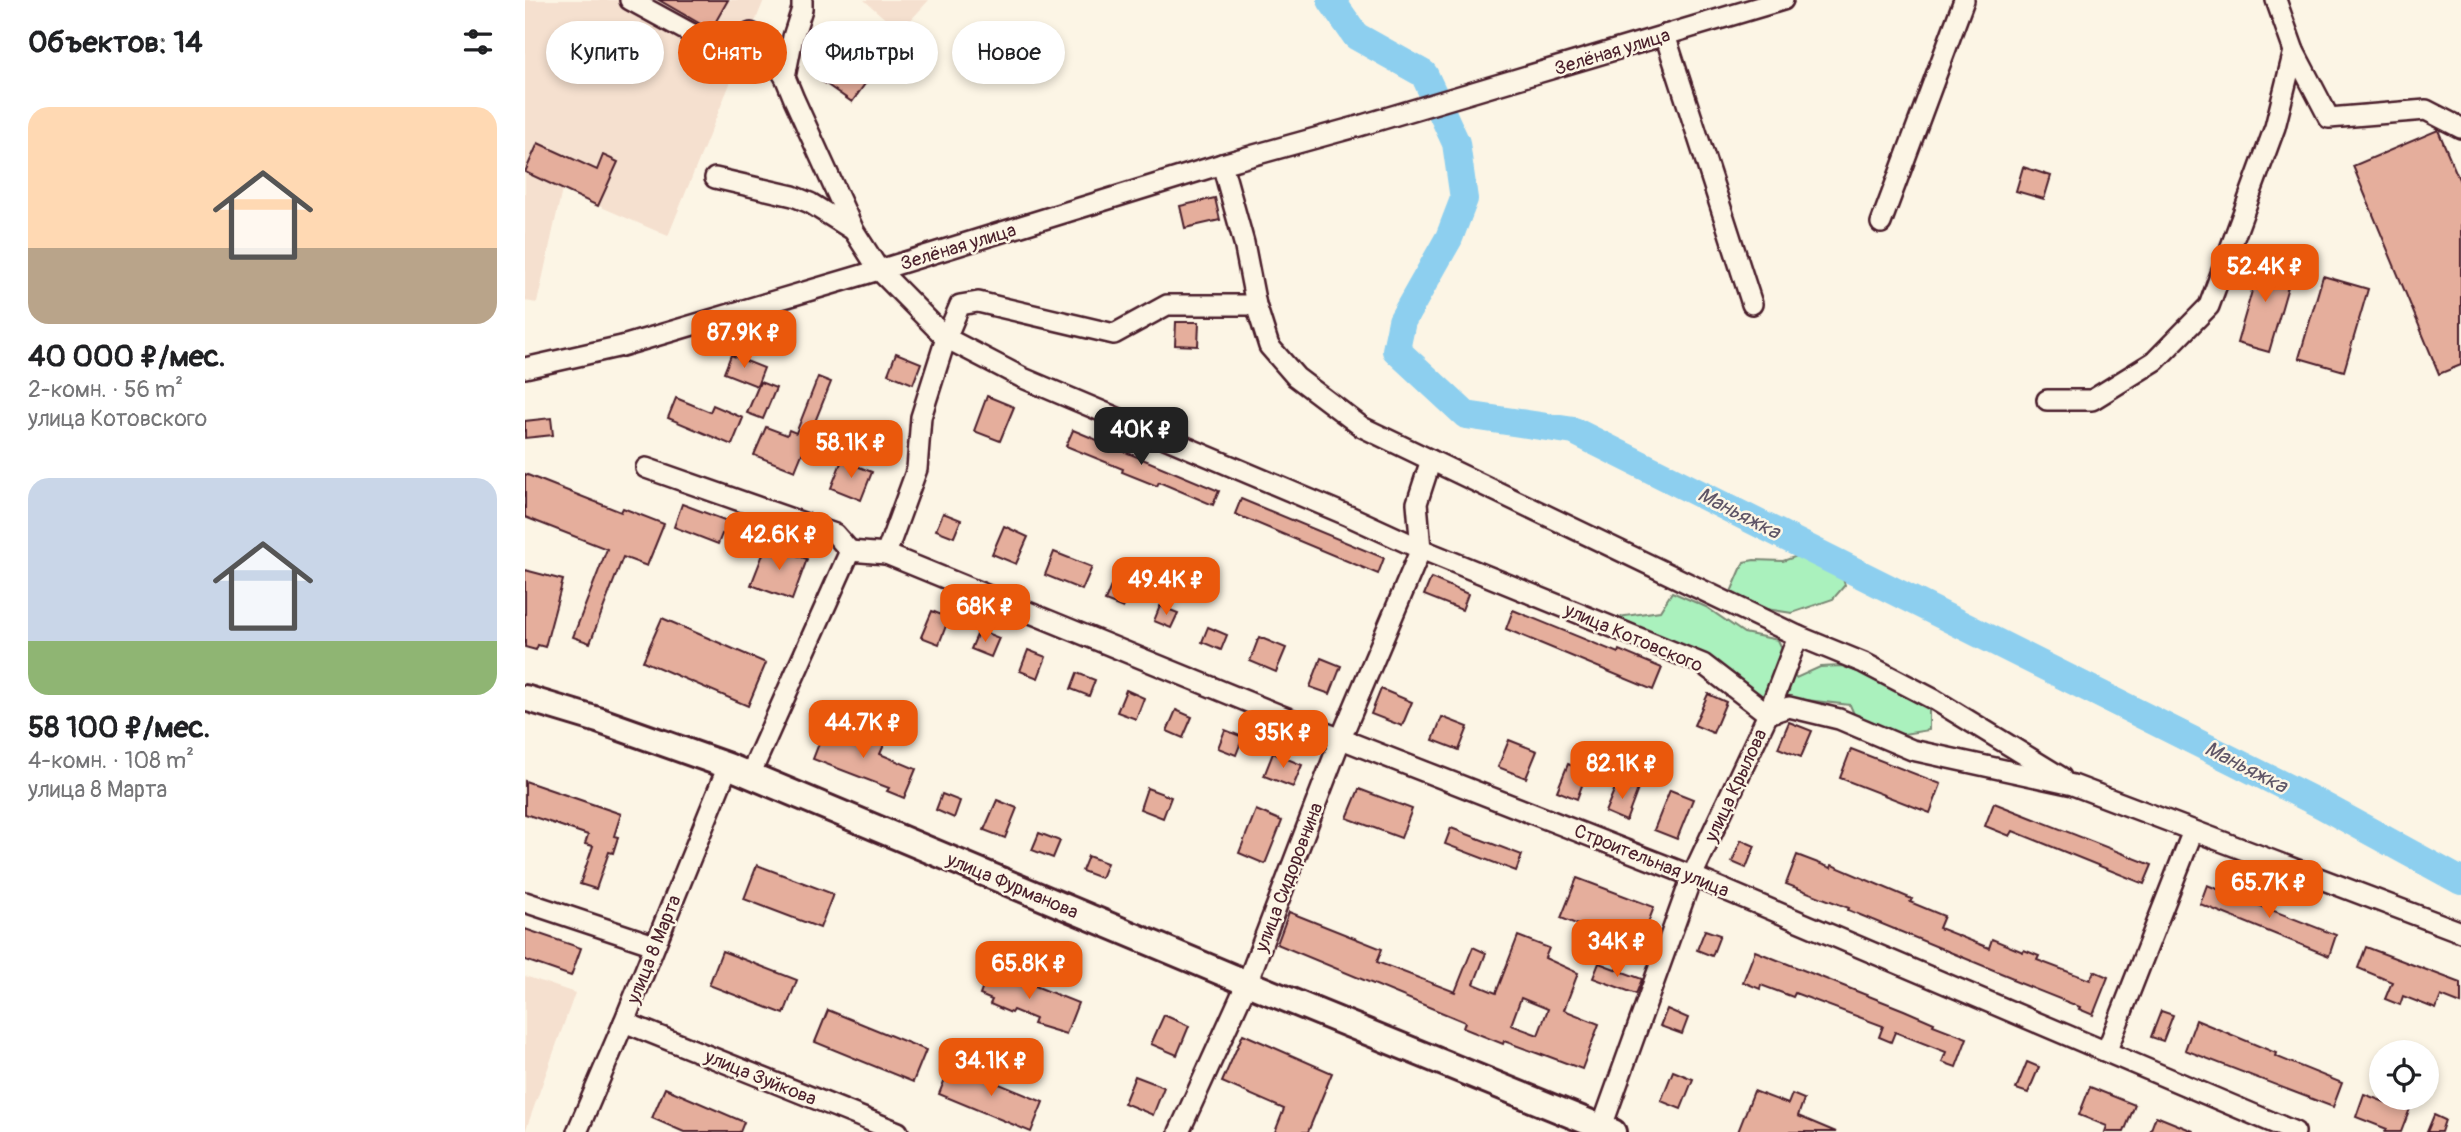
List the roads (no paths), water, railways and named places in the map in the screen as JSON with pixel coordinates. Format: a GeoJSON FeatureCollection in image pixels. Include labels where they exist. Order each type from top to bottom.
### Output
{"type":"FeatureCollection","features":[{"type":"Feature","properties":{"kind":"main road","name":"улица Фурманова"},"geometry":{"type":"LineString","coordinates":[[525,698],[599,720],[739,770],[1247,984],[1605,1130]]}},
{"type":"Feature","properties":{"kind":"street","name":"улица Котовского"},"geometry":{"type":"LineString","coordinates":[[630,0],[678,26]]}},
{"type":"Feature","properties":{"kind":"street"},"geometry":{"type":"LineString","coordinates":[[787,67],[802,0]]}},
{"type":"Feature","properties":{"kind":"street","name":"Зелёная улица"},"geometry":{"type":"LineString","coordinates":[[525,368],[622,345],[879,270],[1221,164],[1783,0]]}},
{"type":"Feature","properties":{"kind":"street"},"geometry":{"type":"LineString","coordinates":[[1881,223],[1964,0]]}},
{"type":"Feature","properties":{"kind":"street"},"geometry":{"type":"LineString","coordinates":[[2276,0],[2294,51],[2329,118],[2426,110],[2461,128]]}},
{"type":"Feature","properties":{"kind":"street"},"geometry":{"type":"LineString","coordinates":[[1665,35],[1752,304]]}},
{"type":"Feature","properties":{"kind":"street"},"geometry":{"type":"LineString","coordinates":[[2046,400],[2092,400],[2155,360],[2209,306],[2276,127],[2294,51]]}},
{"type":"Feature","properties":{"kind":"street","name":"улица Котовского"},"geometry":{"type":"LineString","coordinates":[[787,81],[854,231],[879,270],[946,338],[1023,379],[1421,549],[1703,664],[1768,714]]}},
{"type":"Feature","properties":{"kind":"street"},"geometry":{"type":"LineString","coordinates":[[1221,164],[1244,243],[1256,305],[1269,346],[1296,377],[1362,426],[1798,636],[1864,663],[1934,699],[2073,785]]}},
{"type":"Feature","properties":{"kind":"street"},"geometry":{"type":"LineString","coordinates":[[715,178],[793,196],[810,203],[854,231]]}},
{"type":"Feature","properties":{"kind":"street"},"geometry":{"type":"LineString","coordinates":[[646,468],[835,534],[851,551],[886,554],[917,468],[921,417],[946,338],[960,305],[978,302],[1114,334],[1167,305],[1256,305]]}},
{"type":"Feature","properties":{"kind":"street","name":"улица Сидоровнина"},"geometry":{"type":"LineString","coordinates":[[1179,1132],[1247,984],[1341,738],[1421,549],[1416,503],[1431,460]]}},
{"type":"Feature","properties":{"kind":"street","name":"улица 8 Марта"},"geometry":{"type":"LineString","coordinates":[[577,1132],[654,945],[739,770],[851,551]]}},
{"type":"Feature","properties":{"kind":"street","name":"Строительная улица"},"geometry":{"type":"LineString","coordinates":[[886,554],[1692,876],[2295,1132]]}},
{"type":"Feature","properties":{"kind":"street","name":"улица Крылова"},"geometry":{"type":"LineString","coordinates":[[1605,1130],[1692,876],[1768,714],[1798,636]]}},
{"type":"Feature","properties":{"kind":"street"},"geometry":{"type":"LineString","coordinates":[[1768,714],[1789,707],[1839,719],[1912,750],[2073,785],[2461,932]]}},
{"type":"Feature","properties":{"kind":"street"},"geometry":{"type":"LineString","coordinates":[[2107,1050],[2193,831]]}},
{"type":"Feature","properties":{"kind":"street"},"geometry":{"type":"LineString","coordinates":[[525,902],[654,945]]}},
{"type":"Feature","properties":{"kind":"street","name":"улица Зуйкова"},"geometry":{"type":"LineString","coordinates":[[624,1022],[898,1132]]}},
{"type":"Feature","properties":{"kind":"waterway","name":"Маньяжка"},"geometry":{"type":"LineString","coordinates":[[1331,0],[1356,36],[1424,74],[1456,143],[1464,199],[1449,238],[1402,321],[1396,350],[1466,415],[1574,431],[2320,804],[2461,881]]}}]}
